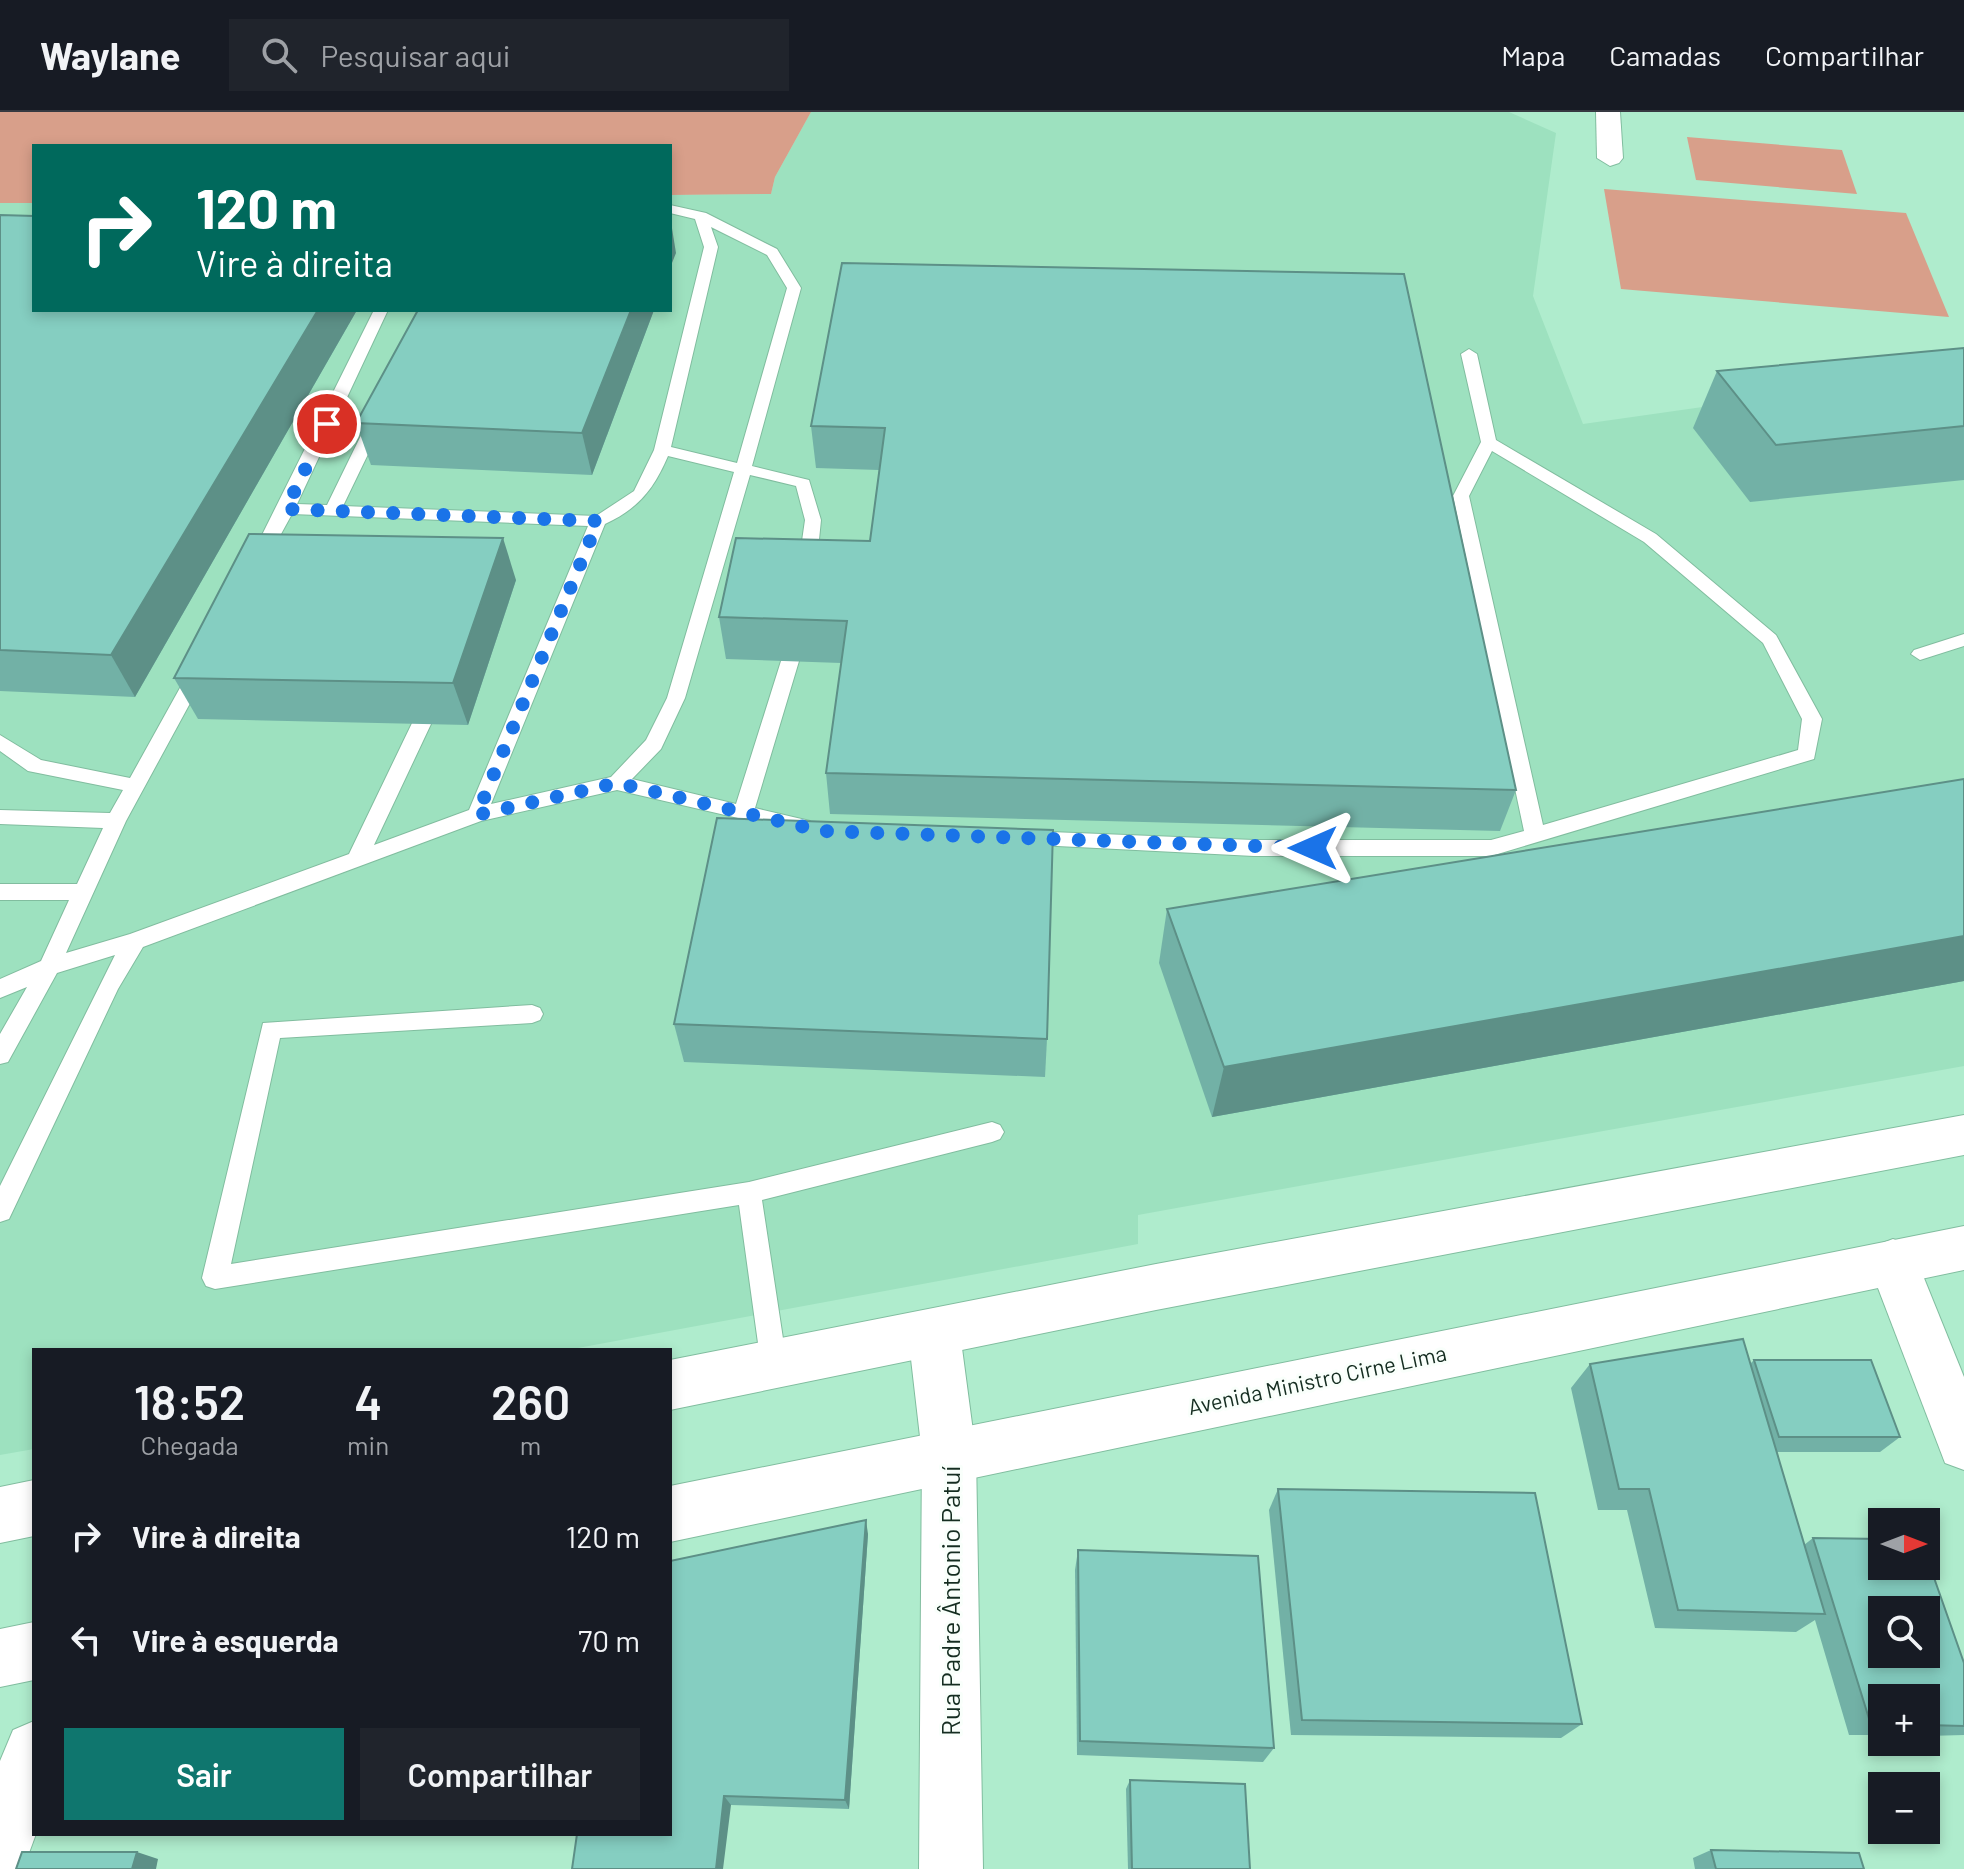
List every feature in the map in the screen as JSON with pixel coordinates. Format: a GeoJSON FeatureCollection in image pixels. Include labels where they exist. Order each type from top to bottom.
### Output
{"type":"FeatureCollection","features":[{"type":"Feature","properties":{"kind":"main road"},"geometry":{"type":"LineString","coordinates":[[1608,112],[1610,158]]}},
{"type":"Feature","properties":{"kind":"main road"},"geometry":{"type":"LineString","coordinates":[[672,1385],[1156,1287],[1964,1135]]}},
{"type":"Feature","properties":{"kind":"main road","name":"Avenida Ministro Cirne Lima"},"geometry":{"type":"LineString","coordinates":[[672,1514],[949,1454],[1964,1248]]}},
{"type":"Feature","properties":{"kind":"main road"},"geometry":{"type":"LineString","coordinates":[[1893,1262],[1964,1444]]}},
{"type":"Feature","properties":{"kind":"main road","name":"Rua Padre Ântonio Patuí"},"geometry":{"type":"LineString","coordinates":[[934,1333],[949,1454],[951,1869]]}},
{"type":"Feature","properties":{"kind":"main road"},"geometry":{"type":"LineString","coordinates":[[0,1515],[32,1508]]}},
{"type":"Feature","properties":{"kind":"main road"},"geometry":{"type":"LineString","coordinates":[[0,1658],[32,1651]]}},
{"type":"Feature","properties":{"kind":"main road"},"geometry":{"type":"LineString","coordinates":[[0,1848],[32,1757]]}},
{"type":"Feature","properties":{"kind":"lane"},"geometry":{"type":"LineString","coordinates":[[617,783],[654,744],[676,698],[687,651],[726,530],[741,467],[794,288],[772,252],[701,216],[672,209]]}},
{"type":"Feature","properties":{"kind":"lane"},"geometry":{"type":"LineString","coordinates":[[286,509],[598,521],[628,509],[641,496],[662,450],[711,247],[701,216]]}},
{"type":"Feature","properties":{"kind":"lane"},"geometry":{"type":"LineString","coordinates":[[248,579],[286,509],[380,312]]}},
{"type":"Feature","properties":{"kind":"lane"},"geometry":{"type":"LineString","coordinates":[[1469,354],[1489,442],[1461,496],[1535,837]]}},
{"type":"Feature","properties":{"kind":"lane"},"geometry":{"type":"LineString","coordinates":[[333,510],[381,410]]}},
{"type":"Feature","properties":{"kind":"lane"},"geometry":{"type":"LineString","coordinates":[[998,837],[1254,848],[1491,848],[1807,754],[1812,719],[1770,639],[1650,538],[1489,442]]}},
{"type":"Feature","properties":{"kind":"lane"},"geometry":{"type":"LineString","coordinates":[[662,450],[803,483],[813,520],[806,582]]}},
{"type":"Feature","properties":{"kind":"lane"},"geometry":{"type":"LineString","coordinates":[[493,541],[504,516]]}},
{"type":"Feature","properties":{"kind":"lane"},"geometry":{"type":"LineString","coordinates":[[477,815],[598,521]]}},
{"type":"Feature","properties":{"kind":"lane"},"geometry":{"type":"LineString","coordinates":[[1920,654],[1964,640]]}},
{"type":"Feature","properties":{"kind":"lane"},"geometry":{"type":"LineString","coordinates":[[0,1055],[49,967],[116,821],[211,648]]}},
{"type":"Feature","properties":{"kind":"lane"},"geometry":{"type":"LineString","coordinates":[[743,813],[790,661]]}},
{"type":"Feature","properties":{"kind":"lane"},"geometry":{"type":"LineString","coordinates":[[358,857],[421,724]]}},
{"type":"Feature","properties":{"kind":"lane"},"geometry":{"type":"LineString","coordinates":[[0,742],[35,766],[136,786]]}},
{"type":"Feature","properties":{"kind":"lane"},"geometry":{"type":"LineString","coordinates":[[0,989],[49,967],[135,941],[477,815],[617,783],[822,831]]}},
{"type":"Feature","properties":{"kind":"lane"},"geometry":{"type":"LineString","coordinates":[[0,817],[116,821]]}},
{"type":"Feature","properties":{"kind":"lane"},"geometry":{"type":"LineString","coordinates":[[0,892],[86,892]]}},
{"type":"Feature","properties":{"kind":"lane"},"geometry":{"type":"LineString","coordinates":[[0,1211],[109,985],[135,941]]}},
{"type":"Feature","properties":{"kind":"lane"},"geometry":{"type":"LineString","coordinates":[[532,1014],[271,1029],[215,1278],[749,1193],[992,1132]]}},
{"type":"Feature","properties":{"kind":"lane"},"geometry":{"type":"LineString","coordinates":[[749,1193],[774,1365]]}},
{"type":"Feature","properties":{"kind":"shaded area"},"geometry":{"type":"Polygon","coordinates":[[[0,112],[811,112],[775,177],[771,194],[672,195],[672,144],[32,144],[32,203],[0,203],[0,112]]]}},
{"type":"Feature","properties":{"kind":"shaded area"},"geometry":{"type":"Polygon","coordinates":[[[811,112],[1509,112],[1556,133],[1533,296],[1583,424],[1964,370],[1964,1066],[1138,1215],[1138,1244],[578,1348],[32,1348],[32,1449],[0,1455],[0,203],[32,203],[32,312],[672,312],[672,195],[771,194],[775,177],[811,112]]]}},
{"type":"Feature","properties":{"kind":"shaded area"},"geometry":{"type":"Polygon","coordinates":[[[1687,137],[1842,150],[1857,194],[1696,180],[1687,137]]]}},
{"type":"Feature","properties":{"kind":"shaded area"},"geometry":{"type":"Polygon","coordinates":[[[1604,189],[1906,213],[1949,317],[1621,289],[1604,189]]]}},
{"type":"Feature","properties":{"kind":"building"},"geometry":{"type":"Polygon","coordinates":[[[0,215],[32,216],[32,312],[317,312],[111,655],[0,650],[0,215]]]}},
{"type":"Feature","properties":{"kind":"building"},"geometry":{"type":"Polygon","coordinates":[[[842,263],[1404,274],[1516,790],[826,773],[847,621],[719,617],[736,538],[870,541],[885,428],[811,426],[842,263]]]}},
{"type":"Feature","properties":{"kind":"building"},"geometry":{"type":"Polygon","coordinates":[[[417,312],[630,312],[582,433],[356,423],[417,312]]]}},
{"type":"Feature","properties":{"kind":"building"},"geometry":{"type":"Polygon","coordinates":[[[1964,348],[1964,426],[1776,445],[1717,371],[1964,348]]]}},
{"type":"Feature","properties":{"kind":"building"},"geometry":{"type":"Polygon","coordinates":[[[249,534],[503,538],[453,683],[174,678],[249,534]]]}},
{"type":"Feature","properties":{"kind":"building"},"geometry":{"type":"Polygon","coordinates":[[[1964,779],[1964,936],[1224,1067],[1167,909],[1964,779]]]}},
{"type":"Feature","properties":{"kind":"building"},"geometry":{"type":"Polygon","coordinates":[[[717,818],[1053,830],[1047,1039],[674,1024],[717,818]]]}},
{"type":"Feature","properties":{"kind":"building"},"geometry":{"type":"Polygon","coordinates":[[[1743,1339],[1825,1614],[1678,1610],[1649,1489],[1619,1489],[1590,1364],[1743,1339]]]}},
{"type":"Feature","properties":{"kind":"building"},"geometry":{"type":"Polygon","coordinates":[[[1754,1360],[1871,1360],[1900,1437],[1779,1437],[1754,1360]]]}},
{"type":"Feature","properties":{"kind":"building"},"geometry":{"type":"Polygon","coordinates":[[[1278,1489],[1535,1493],[1582,1724],[1302,1720],[1278,1489]]]}},
{"type":"Feature","properties":{"kind":"building"},"geometry":{"type":"Polygon","coordinates":[[[866,1520],[845,1800],[724,1796],[716,1869],[572,1869],[577,1836],[672,1836],[672,1561],[866,1520]]]}},
{"type":"Feature","properties":{"kind":"building"},"geometry":{"type":"Polygon","coordinates":[[[1813,1538],[1868,1539],[1868,1580],[1935,1580],[1964,1663],[1964,1726],[1940,1725],[1940,1684],[1868,1684],[1868,1715],[1813,1538]]]}},
{"type":"Feature","properties":{"kind":"building"},"geometry":{"type":"Polygon","coordinates":[[[1078,1550],[1258,1556],[1274,1748],[1080,1741],[1078,1550]]]}},
{"type":"Feature","properties":{"kind":"building"},"geometry":{"type":"Polygon","coordinates":[[[1130,1780],[1245,1784],[1250,1869],[1132,1869],[1130,1780]]]}},
{"type":"Feature","properties":{"kind":"building"},"geometry":{"type":"Polygon","coordinates":[[[1711,1850],[1859,1853],[1864,1869],[1716,1869],[1711,1850]]]}},
{"type":"Feature","properties":{"kind":"building"},"geometry":{"type":"Polygon","coordinates":[[[22,1852],[137,1852],[132,1869],[16,1869],[22,1852]]]}},
{"type":"Feature","properties":{"kind":"route"},"geometry":{"type":"LineString","coordinates":[[327,424],[286,509],[598,521],[477,815],[617,783],[822,831],[1313,848]]}}]}
